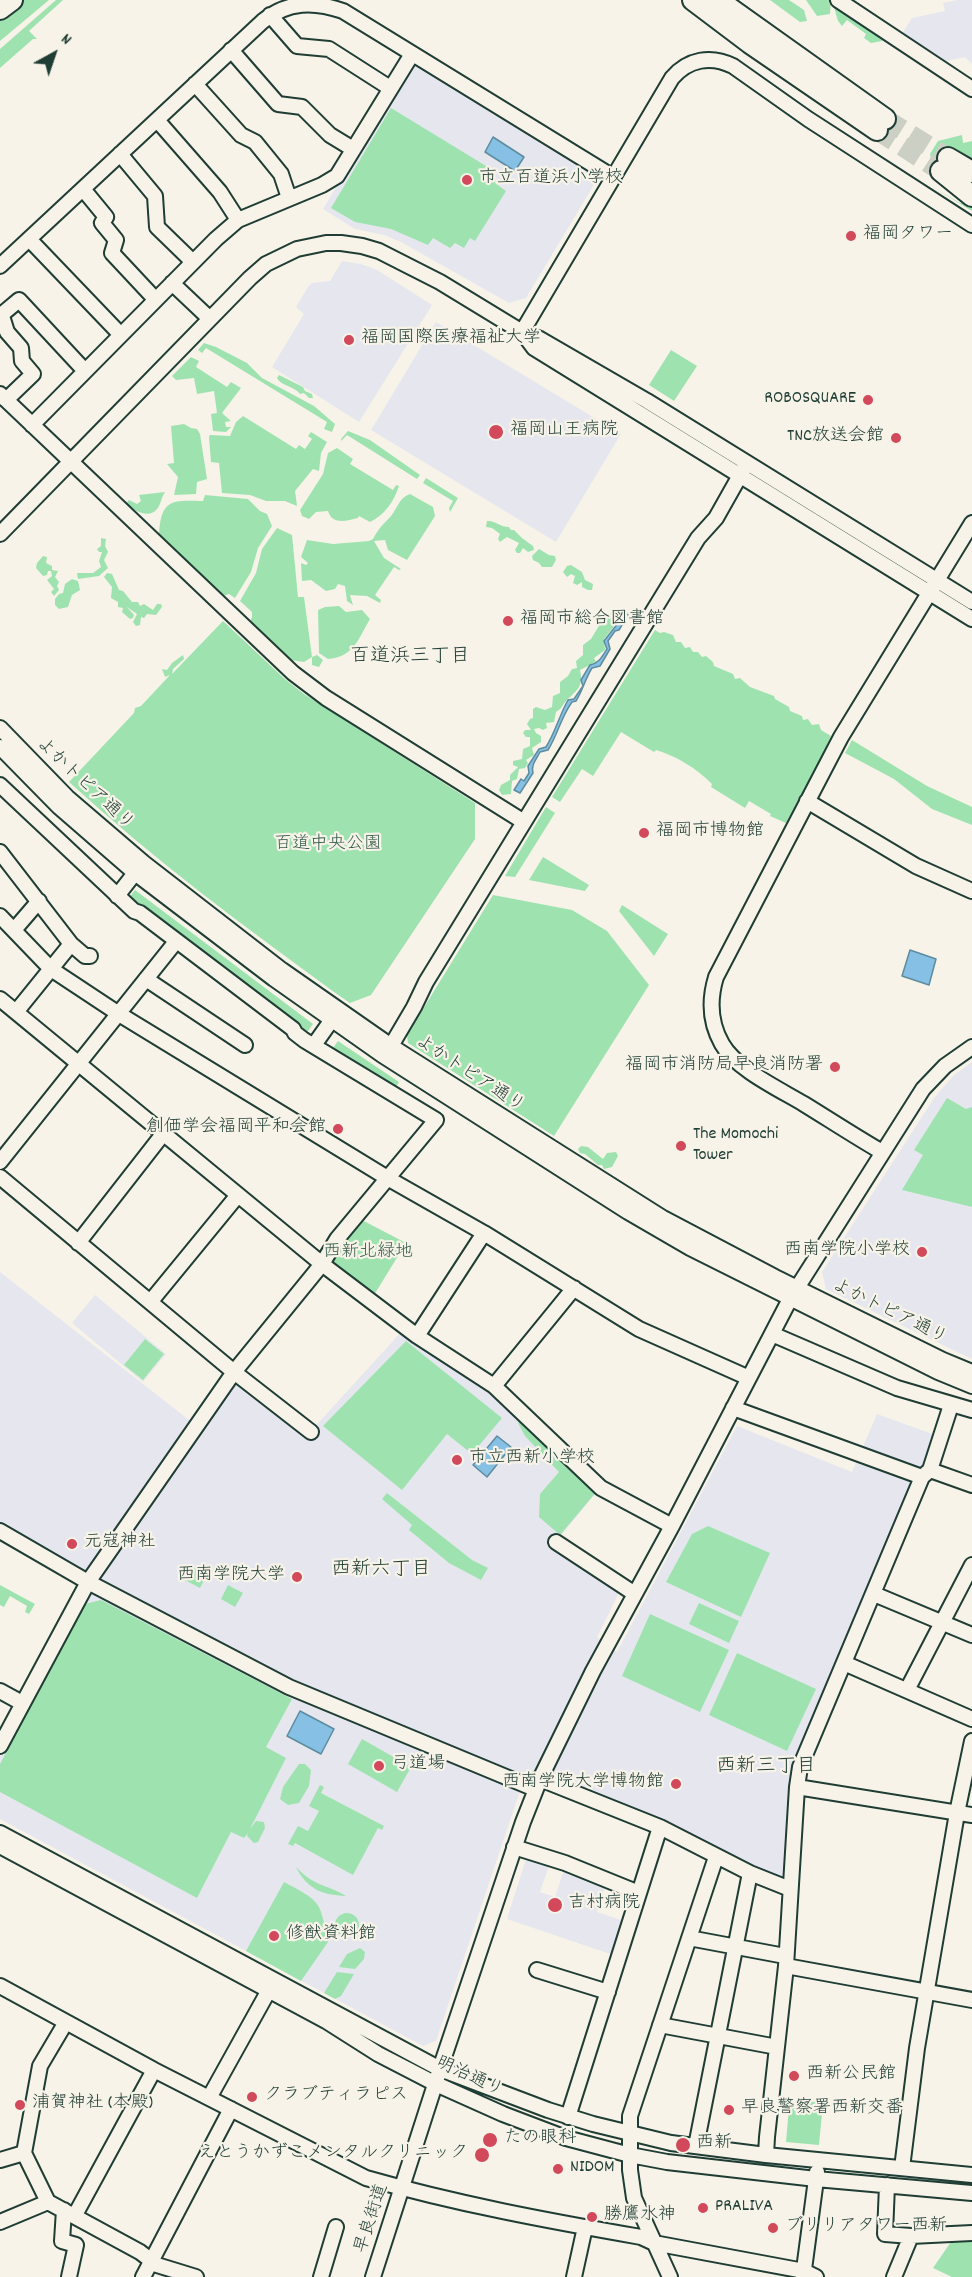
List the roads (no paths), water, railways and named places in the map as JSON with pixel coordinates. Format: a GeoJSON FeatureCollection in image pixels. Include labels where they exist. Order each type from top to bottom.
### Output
{"type":"FeatureCollection","features":[{"type":"Feature","properties":{"kind":"highway"},"geometry":{"type":"LineString","coordinates":[[0,9],[12,0]]}},
{"type":"Feature","properties":{"kind":"highway"},"geometry":{"type":"LineString","coordinates":[[693,0],[750,43],[881,124],[718,0]]}},
{"type":"Feature","properties":{"kind":"highway"},"geometry":{"type":"LineString","coordinates":[[945,164],[972,171]]}},
{"type":"Feature","properties":{"kind":"highway"},"geometry":{"type":"LineString","coordinates":[[945,164],[972,191]]}},
{"type":"Feature","properties":{"kind":"highway"},"geometry":{"type":"LineString","coordinates":[[945,164],[972,196]]}},
{"type":"Feature","properties":{"kind":"street"},"geometry":{"type":"LineString","coordinates":[[838,0],[972,89]]}},
{"type":"Feature","properties":{"kind":"street"},"geometry":{"type":"LineString","coordinates":[[0,266],[270,15],[303,2],[346,5],[412,54],[613,177]]}},
{"type":"Feature","properties":{"kind":"street"},"geometry":{"type":"LineString","coordinates":[[270,15],[297,46],[329,49],[390,88]]}},
{"type":"Feature","properties":{"kind":"street"},"geometry":{"type":"LineString","coordinates":[[231,50],[278,104],[302,107],[330,135],[353,150]]}},
{"type":"Feature","properties":{"kind":"street"},"geometry":{"type":"LineString","coordinates":[[32,425],[155,299],[238,220],[322,185],[337,176],[412,54]]}},
{"type":"Feature","properties":{"kind":"street"},"geometry":{"type":"LineString","coordinates":[[522,332],[672,78],[690,63],[710,59],[733,66],[815,124],[972,225]]}},
{"type":"Feature","properties":{"kind":"street"},"geometry":{"type":"LineString","coordinates":[[195,84],[241,135],[255,142],[281,174],[288,198]]}},
{"type":"Feature","properties":{"kind":"street"},"geometry":{"type":"LineString","coordinates":[[157,120],[220,192],[238,220]]}},
{"type":"Feature","properties":{"kind":"street"},"geometry":{"type":"LineString","coordinates":[[120,154],[155,196],[157,227],[193,262]]}},
{"type":"Feature","properties":{"kind":"street"},"geometry":{"type":"LineString","coordinates":[[83,189],[106,217],[102,223],[116,240],[112,253],[155,299]]}},
{"type":"Feature","properties":{"kind":"street"},"geometry":{"type":"LineString","coordinates":[[29,238],[120,334]]}},
{"type":"Feature","properties":{"kind":"street"},"geometry":{"type":"LineString","coordinates":[[0,534],[209,318],[266,264],[282,255],[310,245],[341,243],[379,251],[412,266],[522,332],[534,348],[972,602]]}},
{"type":"Feature","properties":{"kind":"street"},"geometry":{"type":"LineString","coordinates":[[172,283],[209,318]]}},
{"type":"Feature","properties":{"kind":"street"},"geometry":{"type":"LineString","coordinates":[[85,370],[19,300],[1,316],[7,332],[21,348],[22,361],[33,374],[3,397],[70,462],[292,674],[326,698],[524,822]]}},
{"type":"Feature","properties":{"kind":"street"},"geometry":{"type":"LineString","coordinates":[[744,469],[928,593],[972,619]]}},
{"type":"Feature","properties":{"kind":"street"},"geometry":{"type":"LineString","coordinates":[[391,1046],[426,982],[698,538],[716,518],[744,469]]}},
{"type":"Feature","properties":{"kind":"street"},"geometry":{"type":"LineString","coordinates":[[882,1152],[740,1064],[723,1046],[713,1022],[712,996],[716,977],[841,737],[972,523]]}},
{"type":"Feature","properties":{"kind":"street","name":"よかトピア通り"},"geometry":{"type":"LineString","coordinates":[[0,728],[75,804],[144,863],[274,963],[391,1046],[634,1201],[938,1372],[972,1386]]}},
{"type":"Feature","properties":{"kind":"street","name":"よかトピア通り"},"geometry":{"type":"LineString","coordinates":[[0,747],[66,814],[135,873],[221,940],[331,1021],[628,1212],[690,1248],[972,1372]]}},
{"type":"Feature","properties":{"kind":"street"},"geometry":{"type":"LineString","coordinates":[[0,785],[117,896],[276,1015],[295,1033],[436,1120],[337,1239],[322,1264],[234,1372],[88,1582],[0,1746]]}},
{"type":"Feature","properties":{"kind":"street"},"geometry":{"type":"LineString","coordinates":[[807,801],[916,866],[972,891]]}},
{"type":"Feature","properties":{"kind":"street"},"geometry":{"type":"LineString","coordinates":[[0,852],[71,944],[85,956],[90,956]]}},
{"type":"Feature","properties":{"kind":"street"},"geometry":{"type":"LineString","coordinates":[[117,896],[135,873]]}},
{"type":"Feature","properties":{"kind":"street"},"geometry":{"type":"LineString","coordinates":[[14,930],[39,900]]}},
{"type":"Feature","properties":{"kind":"street"},"geometry":{"type":"LineString","coordinates":[[0,916],[51,969],[119,1014],[389,1179],[484,1233],[639,1329],[749,1378]]}},
{"type":"Feature","properties":{"kind":"street"},"geometry":{"type":"LineString","coordinates":[[16,1012],[71,944]]}},
{"type":"Feature","properties":{"kind":"street"},"geometry":{"type":"LineString","coordinates":[[0,1162],[174,944]]}},
{"type":"Feature","properties":{"kind":"street"},"geometry":{"type":"LineString","coordinates":[[146,979],[245,1045]]}},
{"type":"Feature","properties":{"kind":"street"},"geometry":{"type":"LineString","coordinates":[[0,999],[322,1264],[417,1336],[494,1386],[601,1488],[672,1526]]}},
{"type":"Feature","properties":{"kind":"street"},"geometry":{"type":"LineString","coordinates":[[314,1046],[331,1021]]}},
{"type":"Feature","properties":{"kind":"street","name":"早良街道"},"geometry":{"type":"LineString","coordinates":[[373,2277],[440,2069],[537,1784],[593,1671],[794,1293],[882,1152],[929,1082],[945,1066],[972,1047]]}},
{"type":"Feature","properties":{"kind":"street"},"geometry":{"type":"LineString","coordinates":[[78,1243],[163,1134]]}},
{"type":"Feature","properties":{"kind":"street"},"geometry":{"type":"LineString","coordinates":[[0,1177],[234,1372],[311,1432]]}},
{"type":"Feature","properties":{"kind":"street"},"geometry":{"type":"LineString","coordinates":[[151,1301],[238,1195]]}},
{"type":"Feature","properties":{"kind":"street"},"geometry":{"type":"LineString","coordinates":[[417,1336],[484,1233]]}},
{"type":"Feature","properties":{"kind":"street"},"geometry":{"type":"LineString","coordinates":[[494,1386],[574,1288]]}},
{"type":"Feature","properties":{"kind":"street"},"geometry":{"type":"LineString","coordinates":[[772,1334],[897,1388],[971,1410]]}},
{"type":"Feature","properties":{"kind":"street"},"geometry":{"type":"LineString","coordinates":[[971,1410],[968,1405],[972,1395]]}},
{"type":"Feature","properties":{"kind":"street"},"geometry":{"type":"LineString","coordinates":[[766,2155],[786,1961],[800,1767],[926,1474],[951,1405]]}},
{"type":"Feature","properties":{"kind":"street"},"geometry":{"type":"LineString","coordinates":[[734,1408],[926,1474],[972,1485]]}},
{"type":"Feature","properties":{"kind":"street"},"geometry":{"type":"LineString","coordinates":[[0,1531],[88,1582],[289,1687],[537,1784],[660,1827],[716,1857],[790,1889]]}},
{"type":"Feature","properties":{"kind":"street"},"geometry":{"type":"LineString","coordinates":[[556,1542],[635,1594]]}},
{"type":"Feature","properties":{"kind":"street"},"geometry":{"type":"LineString","coordinates":[[907,1690],[972,1565]]}},
{"type":"Feature","properties":{"kind":"street"},"geometry":{"type":"LineString","coordinates":[[874,1594],[972,1635]]}},
{"type":"Feature","properties":{"kind":"street"},"geometry":{"type":"LineString","coordinates":[[844,1663],[972,1719]]}},
{"type":"Feature","properties":{"kind":"street"},"geometry":{"type":"LineString","coordinates":[[0,1691],[22,1703]]}},
{"type":"Feature","properties":{"kind":"street"},"geometry":{"type":"LineString","coordinates":[[902,2168],[917,2048],[957,1812],[972,1741]]}},
{"type":"Feature","properties":{"kind":"street"},"geometry":{"type":"LineString","coordinates":[[797,1787],[972,1815]]}},
{"type":"Feature","properties":{"kind":"street"},"geometry":{"type":"LineString","coordinates":[[568,2117],[660,1827]]}},
{"type":"Feature","properties":{"kind":"street","name":"明治通り"},"geometry":{"type":"LineString","coordinates":[[0,1833],[440,2069],[568,2117],[629,2133],[696,2146],[972,2175]]}},
{"type":"Feature","properties":{"kind":"street","name":"明治通り"},"geometry":{"type":"LineString","coordinates":[[0,1846],[326,2021],[378,2054],[436,2084],[566,2138],[630,2155],[668,2162],[816,2179],[972,2193]]}},
{"type":"Feature","properties":{"kind":"street"},"geometry":{"type":"LineString","coordinates":[[514,1847],[565,1863],[639,1893]]}},
{"type":"Feature","properties":{"kind":"street"},"geometry":{"type":"LineString","coordinates":[[670,2277],[634,2198],[630,2155],[630,2116],[716,1857]]}},
{"type":"Feature","properties":{"kind":"street"},"geometry":{"type":"LineString","coordinates":[[696,2146],[750,1873]]}},
{"type":"Feature","properties":{"kind":"street"},"geometry":{"type":"LineString","coordinates":[[689,1938],[928,1993],[972,2000]]}},
{"type":"Feature","properties":{"kind":"street"},"geometry":{"type":"LineString","coordinates":[[537,1970],[608,1992]]}},
{"type":"Feature","properties":{"kind":"street"},"geometry":{"type":"LineString","coordinates":[[0,1986],[154,2070],[366,2178],[585,2228],[641,2237],[654,2243],[770,2270],[808,2275],[818,2160]]}},
{"type":"Feature","properties":{"kind":"street"},"geometry":{"type":"LineString","coordinates":[[209,2098],[269,1990]]}},
{"type":"Feature","properties":{"kind":"street"},"geometry":{"type":"LineString","coordinates":[[66,2022],[40,2066],[24,2154],[48,2202],[140,2252],[157,2265],[196,2277]]}},
{"type":"Feature","properties":{"kind":"street"},"geometry":{"type":"LineString","coordinates":[[660,2025],[777,2047]]}},
{"type":"Feature","properties":{"kind":"street"},"geometry":{"type":"LineString","coordinates":[[69,2277],[76,2245],[62,2241],[69,2212],[154,2070]]}},
{"type":"Feature","properties":{"kind":"street"},"geometry":{"type":"LineString","coordinates":[[143,2277],[231,2109]]}},
{"type":"Feature","properties":{"kind":"street"},"geometry":{"type":"LineString","coordinates":[[0,2160],[24,2154]]}},
{"type":"Feature","properties":{"kind":"street"},"geometry":{"type":"LineString","coordinates":[[887,2185],[885,2234],[912,2236],[972,2233]]}},
{"type":"Feature","properties":{"kind":"street"},"geometry":{"type":"LineString","coordinates":[[0,2222],[48,2202]]}},
{"type":"Feature","properties":{"kind":"street"},"geometry":{"type":"LineString","coordinates":[[321,2277],[336,2227]]}},
{"type":"Feature","properties":{"kind":"street"},"geometry":{"type":"LineString","coordinates":[[574,2277],[585,2228]]}},
{"type":"Feature","properties":{"kind":"street"},"geometry":{"type":"LineString","coordinates":[[894,2277],[912,2236]]}},
{"type":"Feature","properties":{"kind":"water"},"geometry":{"type":"Polygon","coordinates":[[[493,137],[524,157],[515,171],[485,152],[493,137]]]}},
{"type":"Feature","properties":{"kind":"water"},"geometry":{"type":"Polygon","coordinates":[[[626,613],[628,615],[619,630],[615,631],[608,641],[610,649],[600,666],[592,668],[576,701],[572,702],[565,714],[548,750],[540,752],[533,765],[533,773],[520,793],[514,790],[521,779],[524,781],[529,773],[528,766],[539,749],[546,747],[568,700],[574,699],[583,686],[581,680],[590,665],[604,655],[607,649],[604,641],[626,613]]]}},
{"type":"Feature","properties":{"kind":"water"},"geometry":{"type":"Polygon","coordinates":[[[910,950],[936,959],[929,985],[902,976],[910,950]]]}},
{"type":"Feature","properties":{"kind":"water"},"geometry":{"type":"Polygon","coordinates":[[[497,1436],[511,1447],[487,1477],[473,1465],[497,1436]]]}},
{"type":"Feature","properties":{"kind":"water"},"geometry":{"type":"Polygon","coordinates":[[[300,1711],[334,1729],[321,1754],[287,1736],[300,1711]]]}},
{"type":"Feature","properties":{"kind":"tunnel"},"geometry":{"type":"LineString","coordinates":[[885,119],[948,158]]}},
{"type":"Feature","properties":{"kind":"tunnel"},"geometry":{"type":"LineString","coordinates":[[877,130],[941,171]]}},
{"type":"Feature","properties":{"kind":"place","name":"市立百道浜小学校"},"geometry":{"type":"Point","coordinates":[467,180]}},
{"type":"Feature","properties":{"kind":"place","name":"福岡タワー"},"geometry":{"type":"Point","coordinates":[851,236]}},
{"type":"Feature","properties":{"kind":"place","name":"福岡国際医療福祉大学"},"geometry":{"type":"Point","coordinates":[349,340]}},
{"type":"Feature","properties":{"kind":"place","name":"ROBOSQUARE"},"geometry":{"type":"Point","coordinates":[868,400]}},
{"type":"Feature","properties":{"kind":"place","name":"福岡山王病院"},"geometry":{"type":"Point","coordinates":[496,432]}},
{"type":"Feature","properties":{"kind":"place","name":"TNC放送会館"},"geometry":{"type":"Point","coordinates":[896,438]}},
{"type":"Feature","properties":{"kind":"place","name":"福岡市総合図書館"},"geometry":{"type":"Point","coordinates":[508,621]}},
{"type":"Feature","properties":{"kind":"place","name":"福岡市博物館"},"geometry":{"type":"Point","coordinates":[644,833]}},
{"type":"Feature","properties":{"kind":"place","name":"福岡市消防局早良消防署"},"geometry":{"type":"Point","coordinates":[835,1067]}},
{"type":"Feature","properties":{"kind":"place","name":"創価学会福岡平和会館"},"geometry":{"type":"Point","coordinates":[338,1129]}},
{"type":"Feature","properties":{"kind":"place","name":"The Momochi Tower"},"geometry":{"type":"Point","coordinates":[681,1146]}},
{"type":"Feature","properties":{"kind":"place","name":"西南学院小学校"},"geometry":{"type":"Point","coordinates":[922,1252]}},
{"type":"Feature","properties":{"kind":"place","name":"市立西新小学校"},"geometry":{"type":"Point","coordinates":[457,1460]}},
{"type":"Feature","properties":{"kind":"place","name":"元寇神社"},"geometry":{"type":"Point","coordinates":[72,1544]}},
{"type":"Feature","properties":{"kind":"place","name":"西南学院大学"},"geometry":{"type":"Point","coordinates":[297,1577]}},
{"type":"Feature","properties":{"kind":"place","name":"弓道場"},"geometry":{"type":"Point","coordinates":[379,1766]}},
{"type":"Feature","properties":{"kind":"place","name":"西南学院大学博物館"},"geometry":{"type":"Point","coordinates":[676,1784]}},
{"type":"Feature","properties":{"kind":"place","name":"吉村病院"},"geometry":{"type":"Point","coordinates":[555,1905]}},
{"type":"Feature","properties":{"kind":"place","name":"修猷資料館"},"geometry":{"type":"Point","coordinates":[274,1936]}},
{"type":"Feature","properties":{"kind":"place","name":"西新公民館"},"geometry":{"type":"Point","coordinates":[794,2076]}},
{"type":"Feature","properties":{"kind":"place","name":"クラブティラピス"},"geometry":{"type":"Point","coordinates":[252,2097]}},
{"type":"Feature","properties":{"kind":"place","name":"浦賀神社 (本殿)"},"geometry":{"type":"Point","coordinates":[20,2105]}},
{"type":"Feature","properties":{"kind":"place","name":"早良警察署西新交番"},"geometry":{"type":"Point","coordinates":[729,2110]}},
{"type":"Feature","properties":{"kind":"place","name":"たの眼科"},"geometry":{"type":"Point","coordinates":[490,2140]}},
{"type":"Feature","properties":{"kind":"place","name":"西新"},"geometry":{"type":"Point","coordinates":[683,2145]}},
{"type":"Feature","properties":{"kind":"place","name":"えとうかずこメンタルクリニック"},"geometry":{"type":"Point","coordinates":[482,2155]}},
{"type":"Feature","properties":{"kind":"place","name":"NIDOM"},"geometry":{"type":"Point","coordinates":[558,2169]}},
{"type":"Feature","properties":{"kind":"place","name":"PRALIVA"},"geometry":{"type":"Point","coordinates":[703,2208]}},
{"type":"Feature","properties":{"kind":"place","name":"勝鷹水神"},"geometry":{"type":"Point","coordinates":[592,2217]}},
{"type":"Feature","properties":{"kind":"place","name":"ブリリアタワー西新"},"geometry":{"type":"Point","coordinates":[773,2228]}},
{"type":"Feature","properties":{"kind":"district","name":"百道浜三丁目"},"geometry":{"type":"Point","coordinates":[410,658]}},
{"type":"Feature","properties":{"kind":"district","name":"西新六丁目"},"geometry":{"type":"Point","coordinates":[381,1571]}},
{"type":"Feature","properties":{"kind":"district","name":"西新三丁目"},"geometry":{"type":"Point","coordinates":[766,1768]}},
{"type":"Feature","properties":{"kind":"park label","name":"百道中央公園"},"geometry":{"type":"Point","coordinates":[328,846]}},
{"type":"Feature","properties":{"kind":"park label","name":"西新北緑地"},"geometry":{"type":"Point","coordinates":[368,1254]}}]}
